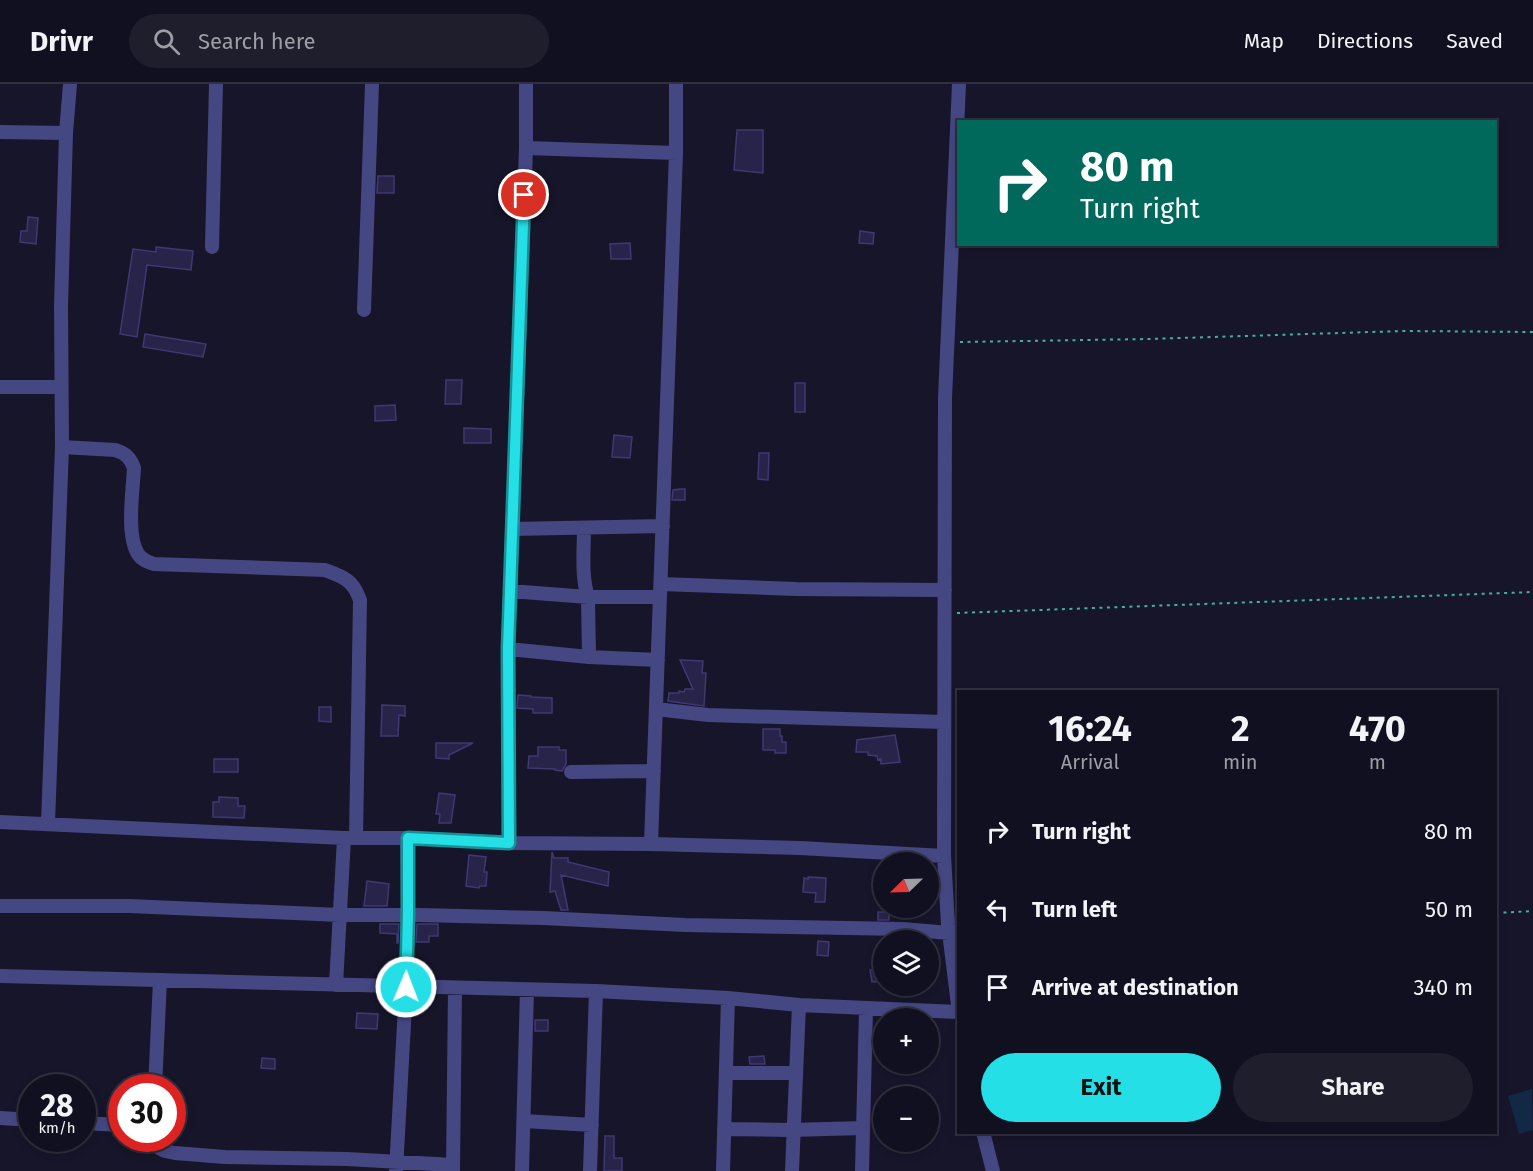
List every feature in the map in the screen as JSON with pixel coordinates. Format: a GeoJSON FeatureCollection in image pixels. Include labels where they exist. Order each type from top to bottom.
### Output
{"type":"FeatureCollection","features":[{"type":"Feature","properties":{"kind":"street"},"geometry":{"type":"LineString","coordinates":[[48,823],[62,447],[61,306],[66,133],[70,84]]}},
{"type":"Feature","properties":{"kind":"street"},"geometry":{"type":"LineString","coordinates":[[212,248],[216,84]]}},
{"type":"Feature","properties":{"kind":"street"},"geometry":{"type":"LineString","coordinates":[[364,310],[372,84]]}},
{"type":"Feature","properties":{"kind":"street"},"geometry":{"type":"LineString","coordinates":[[509,843],[508,649],[526,148],[526,84]]}},
{"type":"Feature","properties":{"kind":"street"},"geometry":{"type":"LineString","coordinates":[[651,844],[676,153],[676,84]]}},
{"type":"Feature","properties":{"kind":"street"},"geometry":{"type":"LineString","coordinates":[[957,120],[959,84]]}},
{"type":"Feature","properties":{"kind":"street"},"geometry":{"type":"LineString","coordinates":[[957,131],[945,398],[944,722],[944,856],[949,933],[957,997]]}},
{"type":"Feature","properties":{"kind":"street"},"geometry":{"type":"LineString","coordinates":[[0,132],[66,133]]}},
{"type":"Feature","properties":{"kind":"street"},"geometry":{"type":"LineString","coordinates":[[526,148],[676,153]]}},
{"type":"Feature","properties":{"kind":"street"},"geometry":{"type":"LineString","coordinates":[[0,387],[62,387]]}},
{"type":"Feature","properties":{"kind":"street"},"geometry":{"type":"LineString","coordinates":[[62,447],[115,450],[130,458],[134,468],[131,535],[138,553],[147,562],[208,567],[325,570],[351,581],[355,587],[360,600],[350,838],[340,915],[336,985]]}},
{"type":"Feature","properties":{"kind":"street"},"geometry":{"type":"LineString","coordinates":[[512,529],[663,526]]}},
{"type":"Feature","properties":{"kind":"street"},"geometry":{"type":"LineString","coordinates":[[584,528],[584,576],[588,597],[589,657]]}},
{"type":"Feature","properties":{"kind":"street"},"geometry":{"type":"LineString","coordinates":[[510,591],[588,597],[660,590],[945,590]]}},
{"type":"Feature","properties":{"kind":"street"},"geometry":{"type":"LineString","coordinates":[[508,649],[589,657],[658,660]]}},
{"type":"Feature","properties":{"kind":"street"},"geometry":{"type":"LineString","coordinates":[[656,709],[708,715],[944,722]]}},
{"type":"Feature","properties":{"kind":"street"},"geometry":{"type":"LineString","coordinates":[[571,772],[654,771]]}},
{"type":"Feature","properties":{"kind":"street"},"geometry":{"type":"LineString","coordinates":[[0,822],[350,838],[800,848],[944,856]]}},
{"type":"Feature","properties":{"kind":"street"},"geometry":{"type":"LineString","coordinates":[[397,1166],[406,987],[408,838]]}},
{"type":"Feature","properties":{"kind":"street"},"geometry":{"type":"LineString","coordinates":[[0,906],[129,906],[340,915],[543,918],[949,933]]}},
{"type":"Feature","properties":{"kind":"street"},"geometry":{"type":"LineString","coordinates":[[0,976],[596,992],[957,1012]]}},
{"type":"Feature","properties":{"kind":"street"},"geometry":{"type":"LineString","coordinates":[[156,1074],[160,980]]}},
{"type":"Feature","properties":{"kind":"street"},"geometry":{"type":"LineString","coordinates":[[170,1152],[225,1156],[347,1159],[397,1166],[453,1168],[455,988]]}},
{"type":"Feature","properties":{"kind":"street"},"geometry":{"type":"LineString","coordinates":[[522,1171],[527,990]]}},
{"type":"Feature","properties":{"kind":"street"},"geometry":{"type":"LineString","coordinates":[[590,1171],[596,992]]}},
{"type":"Feature","properties":{"kind":"street"},"geometry":{"type":"LineString","coordinates":[[723,1171],[728,999]]}},
{"type":"Feature","properties":{"kind":"street"},"geometry":{"type":"LineString","coordinates":[[792,1171],[799,1005]]}},
{"type":"Feature","properties":{"kind":"street"},"geometry":{"type":"LineString","coordinates":[[862,1171],[866,1008]]}},
{"type":"Feature","properties":{"kind":"street"},"geometry":{"type":"LineString","coordinates":[[726,1073],[796,1073]]}},
{"type":"Feature","properties":{"kind":"street"},"geometry":{"type":"LineString","coordinates":[[0,1118],[18,1119]]}},
{"type":"Feature","properties":{"kind":"street"},"geometry":{"type":"LineString","coordinates":[[524,1121],[592,1125]]}},
{"type":"Feature","properties":{"kind":"street"},"geometry":{"type":"LineString","coordinates":[[724,1129],[863,1128]]}},
{"type":"Feature","properties":{"kind":"street"},"geometry":{"type":"LineString","coordinates":[[984,1134],[993,1171]]}},
{"type":"Feature","properties":{"kind":"path"},"geometry":{"type":"LineString","coordinates":[[948,342],[1402,332],[1533,332]]}},
{"type":"Feature","properties":{"kind":"path"},"geometry":{"type":"LineString","coordinates":[[945,613],[1533,592]]}},
{"type":"Feature","properties":{"kind":"path"},"geometry":{"type":"LineString","coordinates":[[1497,913],[1533,911]]}},
{"type":"Feature","properties":{"kind":"water"},"geometry":{"type":"Polygon","coordinates":[[[1532,1089],[1533,1130],[1519,1134],[1508,1096],[1532,1089]]]}},
{"type":"Feature","properties":{"kind":"building"},"geometry":{"type":"Polygon","coordinates":[[[737,130],[763,130],[763,173],[734,170],[737,130]]]}},
{"type":"Feature","properties":{"kind":"building"},"geometry":{"type":"Polygon","coordinates":[[[378,176],[394,176],[394,193],[377,193],[378,176]]]}},
{"type":"Feature","properties":{"kind":"building"},"geometry":{"type":"Polygon","coordinates":[[[28,217],[38,218],[36,244],[20,242],[21,231],[27,231],[28,217]]]}},
{"type":"Feature","properties":{"kind":"building"},"geometry":{"type":"Polygon","coordinates":[[[860,231],[874,233],[873,244],[859,243],[860,231]]]}},
{"type":"Feature","properties":{"kind":"building"},"geometry":{"type":"Polygon","coordinates":[[[630,243],[631,259],[611,259],[610,244],[630,243]]]}},
{"type":"Feature","properties":{"kind":"building"},"geometry":{"type":"Polygon","coordinates":[[[156,247],[193,251],[191,270],[147,265],[137,337],[120,334],[133,249],[156,252],[156,247]]]}},
{"type":"Feature","properties":{"kind":"building"},"geometry":{"type":"Polygon","coordinates":[[[145,334],[206,344],[203,357],[143,347],[145,334]]]}},
{"type":"Feature","properties":{"kind":"building"},"geometry":{"type":"Polygon","coordinates":[[[446,380],[462,380],[461,404],[445,404],[446,380]]]}},
{"type":"Feature","properties":{"kind":"building"},"geometry":{"type":"Polygon","coordinates":[[[795,383],[805,383],[805,412],[795,412],[795,383]]]}},
{"type":"Feature","properties":{"kind":"building"},"geometry":{"type":"Polygon","coordinates":[[[395,405],[396,420],[375,421],[375,406],[395,405]]]}},
{"type":"Feature","properties":{"kind":"building"},"geometry":{"type":"Polygon","coordinates":[[[464,428],[491,429],[491,443],[464,443],[464,428]]]}},
{"type":"Feature","properties":{"kind":"building"},"geometry":{"type":"Polygon","coordinates":[[[614,435],[632,437],[630,458],[612,457],[614,435]]]}},
{"type":"Feature","properties":{"kind":"building"},"geometry":{"type":"Polygon","coordinates":[[[759,453],[769,453],[768,480],[758,479],[759,453]]]}},
{"type":"Feature","properties":{"kind":"building"},"geometry":{"type":"Polygon","coordinates":[[[685,489],[685,500],[672,500],[673,490],[685,489]]]}},
{"type":"Feature","properties":{"kind":"building"},"geometry":{"type":"Polygon","coordinates":[[[680,660],[703,661],[702,673],[706,673],[704,706],[668,701],[669,693],[693,689],[680,660]]]}},
{"type":"Feature","properties":{"kind":"building"},"geometry":{"type":"Polygon","coordinates":[[[518,695],[552,698],[552,713],[533,713],[533,709],[517,708],[518,695]]]}},
{"type":"Feature","properties":{"kind":"building"},"geometry":{"type":"Polygon","coordinates":[[[382,705],[405,706],[405,716],[399,715],[398,736],[381,736],[382,705]]]}},
{"type":"Feature","properties":{"kind":"building"},"geometry":{"type":"Polygon","coordinates":[[[319,707],[331,707],[331,722],[319,721],[319,707]]]}},
{"type":"Feature","properties":{"kind":"building"},"geometry":{"type":"Polygon","coordinates":[[[763,729],[780,729],[782,742],[786,742],[786,753],[763,750],[763,729]]]}},
{"type":"Feature","properties":{"kind":"building"},"geometry":{"type":"Polygon","coordinates":[[[895,735],[900,762],[881,764],[881,759],[878,760],[877,756],[868,755],[868,752],[856,752],[857,740],[895,735]]]}},
{"type":"Feature","properties":{"kind":"building"},"geometry":{"type":"Polygon","coordinates":[[[436,743],[473,743],[449,755],[449,759],[436,758],[436,743]]]}},
{"type":"Feature","properties":{"kind":"building"},"geometry":{"type":"Polygon","coordinates":[[[538,747],[559,747],[559,750],[566,750],[566,764],[562,771],[528,768],[529,756],[538,756],[538,747]]]}},
{"type":"Feature","properties":{"kind":"building"},"geometry":{"type":"Polygon","coordinates":[[[214,759],[238,759],[238,772],[214,772],[214,759]]]}},
{"type":"Feature","properties":{"kind":"building"},"geometry":{"type":"Polygon","coordinates":[[[439,793],[455,795],[451,823],[439,823],[440,814],[436,814],[439,793]]]}},
{"type":"Feature","properties":{"kind":"building"},"geometry":{"type":"Polygon","coordinates":[[[219,797],[238,798],[238,806],[245,806],[244,818],[213,817],[213,802],[219,802],[219,797]]]}},
{"type":"Feature","properties":{"kind":"building"},"geometry":{"type":"Polygon","coordinates":[[[552,852],[554,858],[568,858],[568,862],[609,872],[608,886],[561,875],[568,910],[561,910],[555,891],[550,892],[552,852]]]}},
{"type":"Feature","properties":{"kind":"building"},"geometry":{"type":"Polygon","coordinates":[[[469,855],[486,857],[484,872],[487,872],[486,886],[479,888],[466,886],[469,855]]]}},
{"type":"Feature","properties":{"kind":"building"},"geometry":{"type":"Polygon","coordinates":[[[808,877],[826,878],[825,902],[815,902],[816,893],[803,892],[804,878],[808,879],[808,877]]]}},
{"type":"Feature","properties":{"kind":"building"},"geometry":{"type":"Polygon","coordinates":[[[367,881],[389,884],[387,906],[364,906],[367,881]]]}},
{"type":"Feature","properties":{"kind":"building"},"geometry":{"type":"Polygon","coordinates":[[[380,924],[399,924],[398,943],[397,934],[380,933],[380,924]]]}},
{"type":"Feature","properties":{"kind":"building"},"geometry":{"type":"Polygon","coordinates":[[[417,924],[438,924],[438,936],[429,936],[429,942],[416,942],[417,924]]]}},
{"type":"Feature","properties":{"kind":"building"},"geometry":{"type":"Polygon","coordinates":[[[818,941],[829,942],[828,956],[817,955],[818,941]]]}},
{"type":"Feature","properties":{"kind":"building"},"geometry":{"type":"Polygon","coordinates":[[[870,970],[873,970],[873,982],[872,982],[870,970]]]}},
{"type":"Feature","properties":{"kind":"building"},"geometry":{"type":"Polygon","coordinates":[[[357,1013],[378,1014],[377,1029],[356,1028],[357,1013]]]}},
{"type":"Feature","properties":{"kind":"building"},"geometry":{"type":"Polygon","coordinates":[[[535,1020],[548,1020],[548,1031],[535,1031],[535,1020]]]}},
{"type":"Feature","properties":{"kind":"building"},"geometry":{"type":"Polygon","coordinates":[[[764,1056],[765,1064],[750,1064],[749,1057],[764,1056]]]}},
{"type":"Feature","properties":{"kind":"building"},"geometry":{"type":"Polygon","coordinates":[[[262,1058],[275,1059],[275,1069],[261,1068],[262,1058]]]}},
{"type":"Feature","properties":{"kind":"building"},"geometry":{"type":"Polygon","coordinates":[[[605,1136],[614,1136],[614,1158],[622,1158],[622,1171],[604,1171],[605,1136]]]}},
{"type":"Feature","properties":{"kind":"route"},"geometry":{"type":"LineString","coordinates":[[406,987],[408,838],[509,843],[508,649],[524,195]]}}]}
